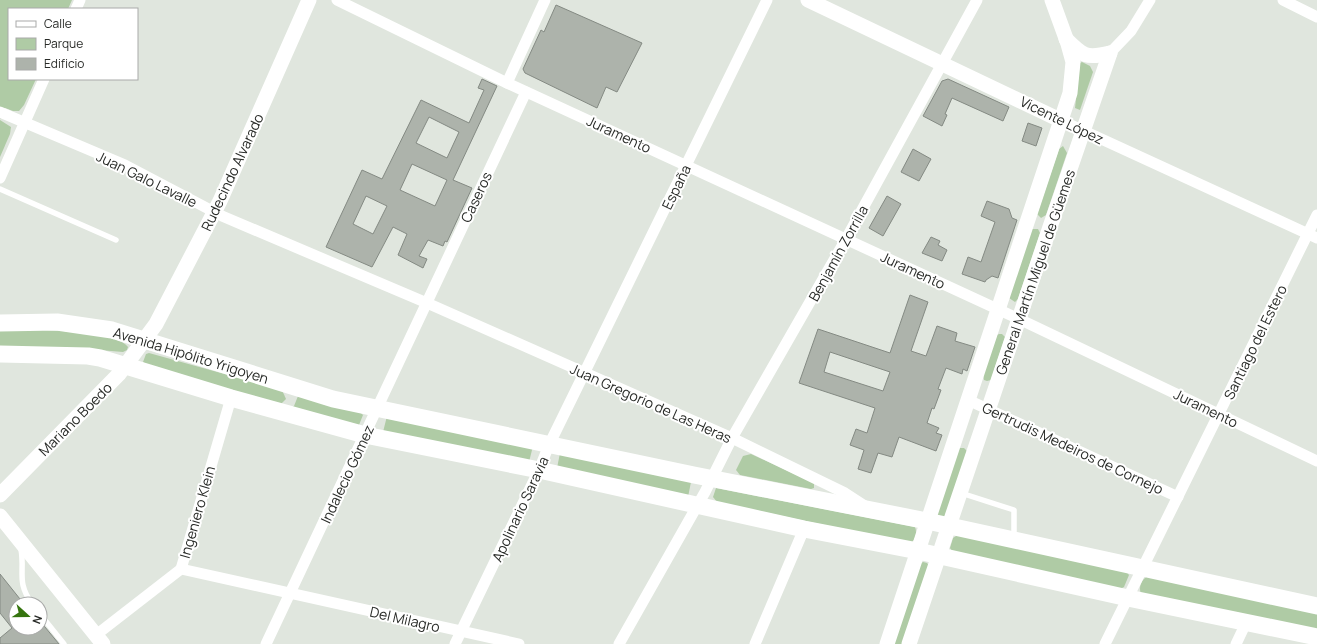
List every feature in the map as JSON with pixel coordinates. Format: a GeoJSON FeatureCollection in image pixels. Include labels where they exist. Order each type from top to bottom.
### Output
{"type":"FeatureCollection","features":[{"type":"Feature","properties":{"kind":"main road","name":"Avenida Hipólito Yrigoyen"},"geometry":{"type":"LineString","coordinates":[[0,323],[58,322],[112,330],[333,399],[711,479],[928,521],[1317,606]]}},
{"type":"Feature","properties":{"kind":"main road","name":"Avenida Hipólito Yrigoyen"},"geometry":{"type":"LineString","coordinates":[[0,354],[88,356],[125,365],[277,412],[365,435],[539,470],[804,529],[940,555],[1128,598],[1317,637]]}},
{"type":"Feature","properties":{"kind":"main road"},"geometry":{"type":"LineString","coordinates":[[277,412],[286,408],[292,401],[293,394],[286,385]]}},
{"type":"Feature","properties":{"kind":"street","name":"Rudecindo Alvarado"},"geometry":{"type":"LineString","coordinates":[[144,340],[156,324],[214,212],[309,0]]}},
{"type":"Feature","properties":{"kind":"street","name":"Juramento"},"geometry":{"type":"LineString","coordinates":[[337,0],[526,92],[1019,319],[1317,461]]}},
{"type":"Feature","properties":{"kind":"street"},"geometry":{"type":"LineString","coordinates":[[507,83],[546,0]]}},
{"type":"Feature","properties":{"kind":"street","name":"España"},"geometry":{"type":"LineString","coordinates":[[585,374],[767,0]]}},
{"type":"Feature","properties":{"kind":"street","name":"Vicente López"},"geometry":{"type":"LineString","coordinates":[[808,0],[1083,131],[1313,236]]}},
{"type":"Feature","properties":{"kind":"street","name":"Benjamín Zorrilla"},"geometry":{"type":"LineString","coordinates":[[619,644],[697,505],[732,438],[846,239],[977,0]]}},
{"type":"Feature","properties":{"kind":"street","name":"General Martín Miguel de Güemes"},"geometry":{"type":"LineString","coordinates":[[887,644],[1070,93],[1073,62],[1052,0]]}},
{"type":"Feature","properties":{"kind":"street","name":"General Martín Miguel de Güemes"},"geometry":{"type":"LineString","coordinates":[[910,644],[1110,53],[1131,31],[1150,0]]}},
{"type":"Feature","properties":{"kind":"street"},"geometry":{"type":"LineString","coordinates":[[1283,0],[1317,17]]}},
{"type":"Feature","properties":{"kind":"street"},"geometry":{"type":"LineString","coordinates":[[1065,38],[1086,55],[1092,57],[1110,53]]}},
{"type":"Feature","properties":{"kind":"street"},"geometry":{"type":"LineString","coordinates":[[0,178],[44,80]]}},
{"type":"Feature","properties":{"kind":"street","name":"Caseros"},"geometry":{"type":"LineString","coordinates":[[427,303],[526,92]]}},
{"type":"Feature","properties":{"kind":"street","name":"Juan Galo Lavalle"},"geometry":{"type":"LineString","coordinates":[[0,112],[125,165],[214,212],[427,303]]}},
{"type":"Feature","properties":{"kind":"street","name":"Santiago del Estero"},"geometry":{"type":"LineString","coordinates":[[1105,644],[1219,415],[1313,236],[1317,215]]}},
{"type":"Feature","properties":{"kind":"street"},"geometry":{"type":"LineString","coordinates":[[1027,219],[1050,227]]}},
{"type":"Feature","properties":{"kind":"street","name":"Juan Gregorio de Las Heras"},"geometry":{"type":"LineString","coordinates":[[427,303],[732,438],[845,493],[872,510]]}},
{"type":"Feature","properties":{"kind":"street","name":"Indalecio Gómez"},"geometry":{"type":"LineString","coordinates":[[266,644],[427,303]]}},
{"type":"Feature","properties":{"kind":"street","name":"Mariano Boedo"},"geometry":{"type":"LineString","coordinates":[[0,495],[113,381],[144,340]]}},
{"type":"Feature","properties":{"kind":"street","name":"Apolinario Saravia"},"geometry":{"type":"LineString","coordinates":[[455,644],[539,470],[549,445],[585,374]]}},
{"type":"Feature","properties":{"kind":"street","name":"Ingeniero Klein"},"geometry":{"type":"LineString","coordinates":[[99,640],[181,569],[230,398]]}},
{"type":"Feature","properties":{"kind":"street","name":"Gertrudis Medeiros de Cornejo"},"geometry":{"type":"LineString","coordinates":[[968,400],[989,408],[1178,497]]}},
{"type":"Feature","properties":{"kind":"street"},"geometry":{"type":"LineString","coordinates":[[0,516],[99,640]]}},
{"type":"Feature","properties":{"kind":"street"},"geometry":{"type":"LineString","coordinates":[[755,644],[804,529]]}},
{"type":"Feature","properties":{"kind":"street","name":"Del Milagro"},"geometry":{"type":"LineString","coordinates":[[181,569],[519,644]]}},
{"type":"Feature","properties":{"kind":"street"},"geometry":{"type":"LineString","coordinates":[[1236,644],[1246,623]]}},
{"type":"Feature","properties":{"kind":"lane"},"geometry":{"type":"LineString","coordinates":[[0,189],[116,240]]}},
{"type":"Feature","properties":{"kind":"lane"},"geometry":{"type":"LineString","coordinates":[[960,493],[1014,510],[1014,541]]}},
{"type":"Feature","properties":{"kind":"lane"},"geometry":{"type":"LineString","coordinates":[[20,540],[21,581],[27,596]]}},
{"type":"Feature","properties":{"kind":"lane"},"geometry":{"type":"LineString","coordinates":[[48,624],[64,644]]}},
{"type":"Feature","properties":{"kind":"green space"},"geometry":{"type":"Polygon","coordinates":[[[0,0],[72,0],[68,8],[8,8],[8,80],[36,80],[24,105],[19,111],[13,111],[5,108],[0,119],[0,0]]]}},
{"type":"Feature","properties":{"kind":"green space"},"geometry":{"type":"Polygon","coordinates":[[[1082,62],[1090,66],[1093,72],[1080,110],[1075,108],[1080,63],[1082,62]]]}},
{"type":"Feature","properties":{"kind":"green space"},"geometry":{"type":"Polygon","coordinates":[[[0,120],[11,127],[10,134],[0,157],[0,120]]]}},
{"type":"Feature","properties":{"kind":"green space"},"geometry":{"type":"Polygon","coordinates":[[[1063,146],[1067,153],[1046,215],[1041,218],[1037,214],[1059,149],[1063,146]]]}},
{"type":"Feature","properties":{"kind":"green space"},"geometry":{"type":"Polygon","coordinates":[[[1032,229],[1038,229],[1040,233],[1018,299],[1015,302],[1009,298],[1032,229]]]}},
{"type":"Feature","properties":{"kind":"green space"},"geometry":{"type":"Polygon","coordinates":[[[0,328],[48,330],[89,334],[121,341],[128,347],[127,350],[123,352],[87,349],[0,347],[0,328]]]}},
{"type":"Feature","properties":{"kind":"green space"},"geometry":{"type":"Polygon","coordinates":[[[1002,334],[1005,337],[991,380],[987,381],[984,380],[983,375],[997,335],[1002,334]]]}},
{"type":"Feature","properties":{"kind":"green space"},"geometry":{"type":"Polygon","coordinates":[[[149,353],[282,390],[286,399],[281,404],[147,366],[143,362],[146,354],[149,353]]]}},
{"type":"Feature","properties":{"kind":"green space"},"geometry":{"type":"Polygon","coordinates":[[[298,396],[361,413],[363,415],[359,425],[290,409],[294,406],[298,396]]]}},
{"type":"Feature","properties":{"kind":"green space"},"geometry":{"type":"Polygon","coordinates":[[[387,416],[533,446],[529,462],[383,432],[387,416]]]}},
{"type":"Feature","properties":{"kind":"green space"},"geometry":{"type":"Polygon","coordinates":[[[959,448],[964,448],[967,451],[945,520],[936,517],[959,448]]]}},
{"type":"Feature","properties":{"kind":"green space"},"geometry":{"type":"Polygon","coordinates":[[[560,453],[691,482],[688,497],[557,468],[560,453]]]}},
{"type":"Feature","properties":{"kind":"green space"},"geometry":{"type":"Polygon","coordinates":[[[751,454],[814,483],[814,488],[811,489],[740,475],[736,470],[743,456],[751,454]]]}},
{"type":"Feature","properties":{"kind":"green space"},"geometry":{"type":"Polygon","coordinates":[[[716,488],[915,527],[916,535],[912,542],[908,543],[717,502],[713,497],[716,488]]]}},
{"type":"Feature","properties":{"kind":"green space"},"geometry":{"type":"Polygon","coordinates":[[[959,534],[1125,570],[1129,575],[1124,587],[1120,589],[953,553],[950,548],[953,538],[959,534]]]}},
{"type":"Feature","properties":{"kind":"green space"},"geometry":{"type":"Polygon","coordinates":[[[923,562],[927,563],[929,566],[903,644],[893,644],[920,564],[923,562]]]}},
{"type":"Feature","properties":{"kind":"green space"},"geometry":{"type":"Polygon","coordinates":[[[1149,575],[1317,610],[1317,631],[1141,594],[1141,583],[1149,575]]]}},
{"type":"Feature","properties":{"kind":"building"},"geometry":{"type":"Polygon","coordinates":[[[556,5],[642,43],[617,92],[606,87],[597,108],[525,73],[523,69],[541,30],[544,32],[556,5]]]}},
{"type":"Feature","properties":{"kind":"building"},"geometry":{"type":"Polygon","coordinates":[[[482,79],[497,86],[453,180],[472,188],[447,242],[445,241],[443,246],[428,240],[419,256],[427,259],[423,268],[398,255],[407,234],[393,227],[372,267],[326,247],[362,170],[382,179],[421,100],[469,123],[484,90],[478,88],[482,79]],[[429,117],[416,143],[447,158],[459,132],[429,117]],[[412,164],[400,190],[435,206],[447,180],[412,164]],[[366,196],[353,224],[373,234],[387,206],[366,196]]]}},
{"type":"Feature","properties":{"kind":"building"},"geometry":{"type":"Polygon","coordinates":[[[948,79],[1009,107],[1003,121],[952,98],[945,114],[947,115],[942,126],[923,116],[942,81],[948,79]]]}},
{"type":"Feature","properties":{"kind":"building"},"geometry":{"type":"Polygon","coordinates":[[[1028,123],[1042,128],[1036,146],[1022,141],[1028,123]]]}},
{"type":"Feature","properties":{"kind":"building"},"geometry":{"type":"Polygon","coordinates":[[[913,149],[931,159],[919,181],[901,172],[913,149]]]}},
{"type":"Feature","properties":{"kind":"building"},"geometry":{"type":"Polygon","coordinates":[[[887,196],[901,204],[883,236],[869,228],[887,196]]]}},
{"type":"Feature","properties":{"kind":"building"},"geometry":{"type":"Polygon","coordinates":[[[987,201],[1009,209],[1012,218],[1017,220],[998,278],[992,276],[985,282],[962,274],[968,257],[981,262],[995,222],[981,216],[987,201]]]}},
{"type":"Feature","properties":{"kind":"building"},"geometry":{"type":"Polygon","coordinates":[[[931,237],[940,241],[938,245],[947,250],[942,261],[922,253],[931,237]]]}},
{"type":"Feature","properties":{"kind":"building"},"geometry":{"type":"Polygon","coordinates":[[[910,295],[928,302],[911,351],[926,356],[937,326],[957,333],[955,341],[975,347],[967,371],[963,369],[962,374],[946,368],[938,389],[941,390],[934,409],[932,408],[927,423],[939,428],[936,433],[942,435],[936,451],[899,437],[892,457],[878,453],[871,473],[858,469],[864,450],[850,445],[856,429],[867,433],[875,408],[799,383],[818,329],[890,353],[910,295]],[[830,352],[824,372],[883,391],[890,372],[830,352]]]}},
{"type":"Feature","properties":{"kind":"building"},"geometry":{"type":"Polygon","coordinates":[[[0,574],[18,596],[8,596],[8,623],[0,613],[0,574]]]}},
{"type":"Feature","properties":{"kind":"building"},"geometry":{"type":"Polygon","coordinates":[[[8,631],[8,636],[48,636],[48,631],[59,644],[0,644],[0,638],[8,631]]]}}]}
